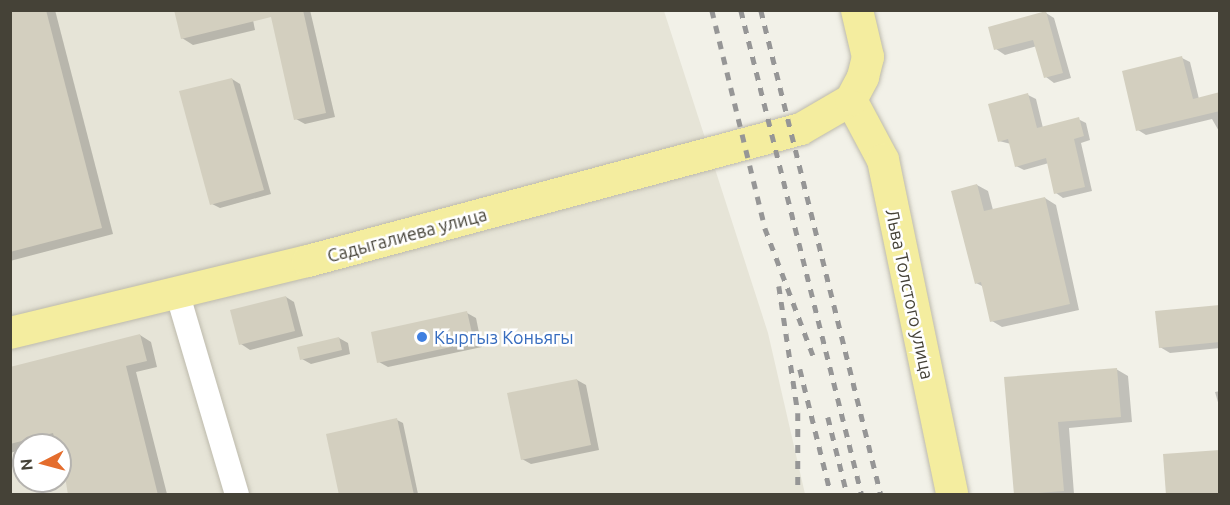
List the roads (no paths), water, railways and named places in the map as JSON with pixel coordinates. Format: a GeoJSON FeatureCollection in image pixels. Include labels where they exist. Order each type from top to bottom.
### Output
{"type":"FeatureCollection","features":[{"type":"Feature","properties":{"kind":"main road"},"geometry":{"type":"LineString","coordinates":[[851,100],[863,77],[868,57],[857,10]]}},
{"type":"Feature","properties":{"kind":"main road","name":"Садыгалиева улица"},"geometry":{"type":"LineString","coordinates":[[10,333],[308,261],[801,129],[851,100]]}},
{"type":"Feature","properties":{"kind":"main road","name":"Льва Толстого улица"},"geometry":{"type":"LineString","coordinates":[[851,100],[883,160],[952,495]]}},
{"type":"Feature","properties":{"kind":"street"},"geometry":{"type":"LineString","coordinates":[[177,292],[237,495]]}},
{"type":"Feature","properties":{"kind":"railway"},"geometry":{"type":"LineString","coordinates":[[712,10],[765,228],[813,355]]}},
{"type":"Feature","properties":{"kind":"railway"},"geometry":{"type":"LineString","coordinates":[[741,10],[862,494]]}},
{"type":"Feature","properties":{"kind":"railway"},"geometry":{"type":"LineString","coordinates":[[761,10],[881,494]]}},
{"type":"Feature","properties":{"kind":"railway"},"geometry":{"type":"LineString","coordinates":[[779,286],[798,413],[798,494]]}},
{"type":"Feature","properties":{"kind":"railway"},"geometry":{"type":"LineString","coordinates":[[800,369],[831,494]]}},
{"type":"Feature","properties":{"kind":"railway"},"geometry":{"type":"LineString","coordinates":[[828,417],[847,494]]}},
{"type":"Feature","properties":{"kind":"place","name":"Кыргыз Коньягы"},"geometry":{"type":"Point","coordinates":[422,337]}}]}
